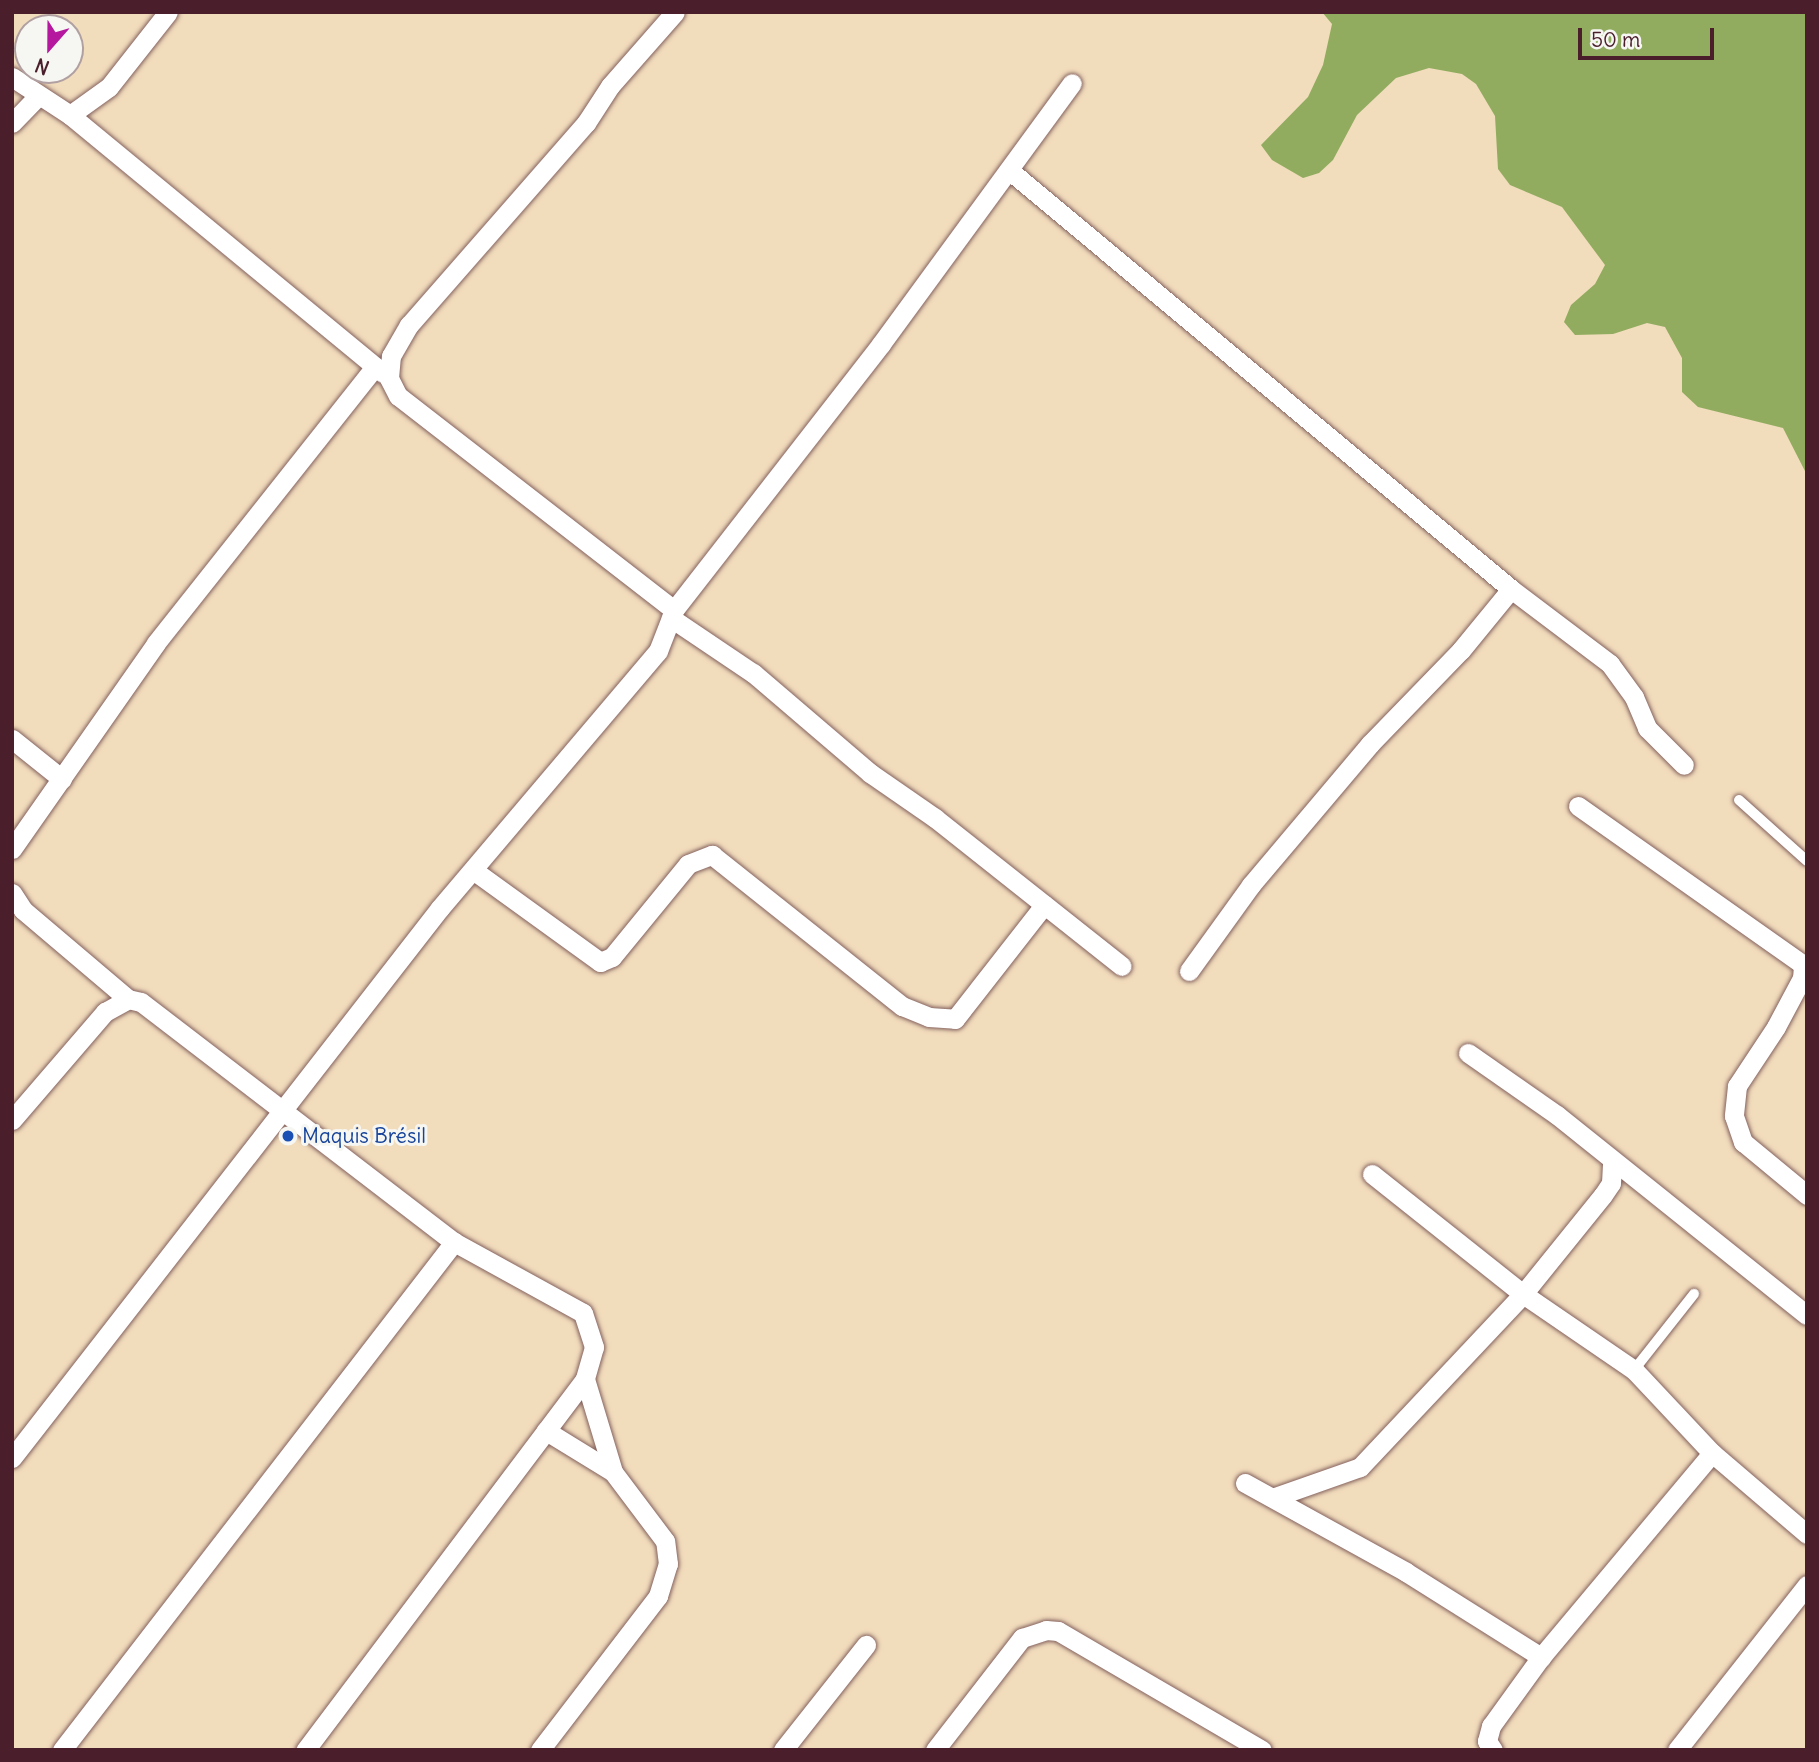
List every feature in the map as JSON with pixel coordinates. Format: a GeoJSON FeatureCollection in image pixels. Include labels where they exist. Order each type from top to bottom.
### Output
{"type":"FeatureCollection","features":[{"type":"Feature","properties":{"kind":"street"},"geometry":{"type":"LineString","coordinates":[[70,115],[109,87],[168,12]]}},
{"type":"Feature","properties":{"kind":"street"},"geometry":{"type":"LineString","coordinates":[[12,849],[156,643],[382,372],[409,325],[586,123],[610,86],[675,12]]}},
{"type":"Feature","properties":{"kind":"street"},"geometry":{"type":"LineString","coordinates":[[12,77],[37,96],[70,115],[382,372],[398,396],[673,614],[753,673],[870,773],[1122,966]]}},
{"type":"Feature","properties":{"kind":"street"},"geometry":{"type":"LineString","coordinates":[[12,1458],[473,870],[658,651],[673,614],[881,344],[1072,83]]}},
{"type":"Feature","properties":{"kind":"street"},"geometry":{"type":"LineString","coordinates":[[12,123],[37,96]]}},
{"type":"Feature","properties":{"kind":"street"},"geometry":{"type":"LineString","coordinates":[[1009,170],[1511,589],[1610,664],[1634,697],[1647,728],[1684,765]]}},
{"type":"Feature","properties":{"kind":"street"},"geometry":{"type":"LineString","coordinates":[[1189,971],[1268,865],[1511,589]]}},
{"type":"Feature","properties":{"kind":"street"},"geometry":{"type":"LineString","coordinates":[[12,739],[62,779]]}},
{"type":"Feature","properties":{"kind":"street"},"geometry":{"type":"LineString","coordinates":[[1578,806],[1805,963],[1802,978],[1776,1027],[1737,1086],[1734,1116],[1743,1142],[1807,1195]]}},
{"type":"Feature","properties":{"kind":"street"},"geometry":{"type":"LineString","coordinates":[[473,870],[600,962],[612,957],[688,864],[712,855],[902,1006],[929,1017],[955,1019],[1044,905]]}},
{"type":"Feature","properties":{"kind":"street"},"geometry":{"type":"LineString","coordinates":[[13,896],[23,910],[128,999],[141,1002],[454,1242],[583,1313],[593,1339],[585,1379],[305,1750]]}},
{"type":"Feature","properties":{"kind":"street"},"geometry":{"type":"LineString","coordinates":[[14,1114],[104,1013],[128,999]]}},
{"type":"Feature","properties":{"kind":"street"},"geometry":{"type":"LineString","coordinates":[[1468,1053],[1557,1115],[1807,1315]]}},
{"type":"Feature","properties":{"kind":"street"},"geometry":{"type":"LineString","coordinates":[[1275,1497],[1360,1467],[1523,1294],[1603,1195],[1611,1183],[1612,1161]]}},
{"type":"Feature","properties":{"kind":"street"},"geometry":{"type":"LineString","coordinates":[[1372,1174],[1523,1294],[1634,1370],[1712,1453],[1807,1534]]}},
{"type":"Feature","properties":{"kind":"street"},"geometry":{"type":"LineString","coordinates":[[62,1750],[454,1242]]}},
{"type":"Feature","properties":{"kind":"street"},"geometry":{"type":"LineString","coordinates":[[540,1750],[658,1596],[668,1563],[665,1541],[613,1472],[585,1379]]}},
{"type":"Feature","properties":{"kind":"street"},"geometry":{"type":"LineString","coordinates":[[546,1431],[613,1472]]}},
{"type":"Feature","properties":{"kind":"street"},"geometry":{"type":"LineString","coordinates":[[1493,1750],[1487,1741],[1491,1727],[1541,1657],[1712,1453]]}},
{"type":"Feature","properties":{"kind":"street"},"geometry":{"type":"LineString","coordinates":[[1245,1483],[1275,1497],[1492,1623],[1541,1657]]}},
{"type":"Feature","properties":{"kind":"street"},"geometry":{"type":"LineString","coordinates":[[1677,1750],[1807,1585]]}},
{"type":"Feature","properties":{"kind":"street"},"geometry":{"type":"LineString","coordinates":[[935,1750],[1022,1638],[1046,1630],[1058,1631],[1233,1744],[1262,1750]]}},
{"type":"Feature","properties":{"kind":"street"},"geometry":{"type":"LineString","coordinates":[[783,1750],[866,1645]]}},
{"type":"Feature","properties":{"kind":"lane"},"geometry":{"type":"LineString","coordinates":[[1739,800],[1807,861]]}},
{"type":"Feature","properties":{"kind":"lane"},"geometry":{"type":"LineString","coordinates":[[1634,1370],[1694,1294]]}},
{"type":"Feature","properties":{"kind":"green space"},"geometry":{"type":"Polygon","coordinates":[[[1322,12],[1807,12],[1807,475],[1783,428],[1698,407],[1682,392],[1682,358],[1665,327],[1647,323],[1613,334],[1575,335],[1564,322],[1571,305],[1595,284],[1605,265],[1562,207],[1510,185],[1498,169],[1495,116],[1476,84],[1462,74],[1429,68],[1396,78],[1357,115],[1333,160],[1319,173],[1303,178],[1272,160],[1261,145],[1308,97],[1323,65],[1332,24],[1322,12]]]}},
{"type":"Feature","properties":{"kind":"place","name":"Maquis Brésil"},"geometry":{"type":"Point","coordinates":[288,1136]}}]}
